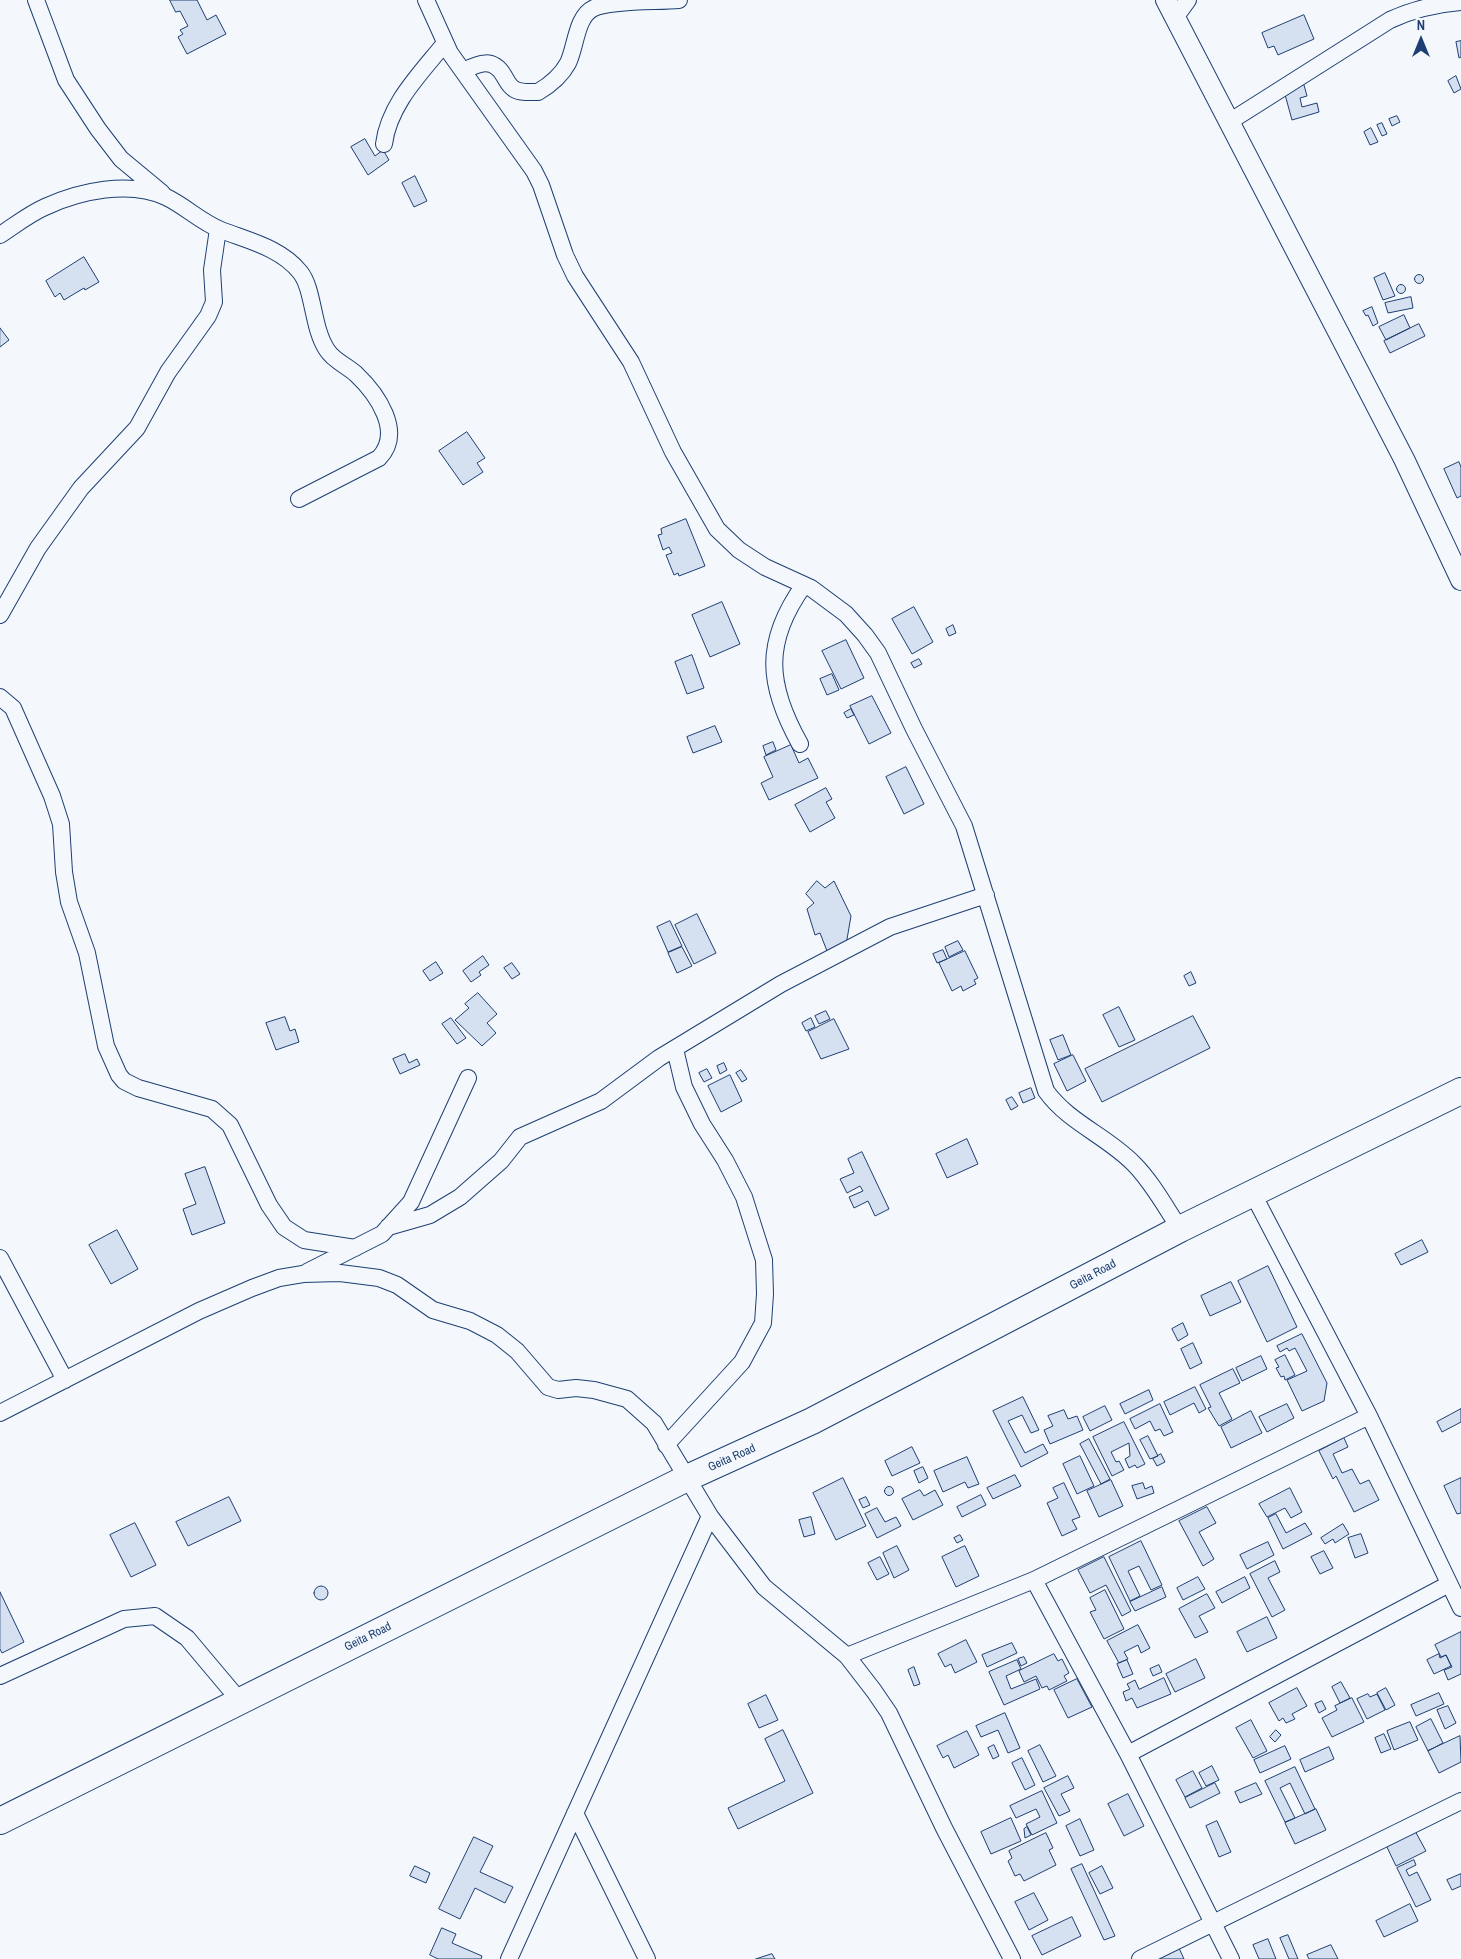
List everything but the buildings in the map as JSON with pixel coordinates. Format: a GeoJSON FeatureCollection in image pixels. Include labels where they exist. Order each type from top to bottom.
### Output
{"type":"FeatureCollection","features":[{"type":"Feature","properties":{"kind":"highway","name":"Geita Road"},"geometry":{"type":"LineString","coordinates":[[0,1821],[687,1478],[812,1421],[1180,1229],[1461,1091]]}},
{"type":"Feature","properties":{"kind":"street"},"geometry":{"type":"LineString","coordinates":[[36,0],[66,80],[98,129],[121,159],[165,197],[218,229],[271,248],[301,273],[306,281],[312,311],[322,343],[334,358],[355,374],[374,394],[389,425],[389,443],[379,458],[299,499]]}},
{"type":"Feature","properties":{"kind":"street"},"geometry":{"type":"LineString","coordinates":[[426,0],[445,43],[534,171],[568,262],[632,362],[673,452],[717,529],[739,550],[765,567],[804,585],[846,614],[878,653],[914,729],[964,826],[1046,1091],[1055,1103],[1070,1117],[1135,1164],[1180,1229]]}},
{"type":"Feature","properties":{"kind":"street"},"geometry":{"type":"LineString","coordinates":[[463,71],[475,65],[490,62],[497,66],[510,85],[516,90],[538,92],[554,81],[568,63],[584,17],[592,9],[608,4],[679,0]]}},
{"type":"Feature","properties":{"kind":"street"},"geometry":{"type":"LineString","coordinates":[[1166,0],[1404,459],[1461,580]]}},
{"type":"Feature","properties":{"kind":"street"},"geometry":{"type":"LineString","coordinates":[[1175,18],[1188,0]]}},
{"type":"Feature","properties":{"kind":"street"},"geometry":{"type":"LineString","coordinates":[[1229,122],[1390,20],[1413,10],[1434,4],[1461,2]]}},
{"type":"Feature","properties":{"kind":"street"},"geometry":{"type":"LineString","coordinates":[[384,144],[386,130],[396,108],[445,43]]}},
{"type":"Feature","properties":{"kind":"street"},"geometry":{"type":"LineString","coordinates":[[0,235],[43,207],[69,197],[114,189],[141,190],[165,197]]}},
{"type":"Feature","properties":{"kind":"street"},"geometry":{"type":"LineString","coordinates":[[0,615],[38,548],[81,488],[138,428],[168,372],[208,316],[214,302],[212,270],[218,229]]}},
{"type":"Feature","properties":{"kind":"street"},"geometry":{"type":"LineString","coordinates":[[800,744],[778,700],[774,675],[775,654],[782,625],[794,599],[804,585]]}},
{"type":"Feature","properties":{"kind":"street"},"geometry":{"type":"LineString","coordinates":[[0,697],[13,708],[61,824],[68,902],[87,953],[106,1046],[120,1075],[124,1081],[138,1088],[212,1108],[230,1125],[269,1205],[284,1228],[304,1240],[355,1248]]}},
{"type":"Feature","properties":{"kind":"street"},"geometry":{"type":"LineString","coordinates":[[388,1227],[430,1215],[460,1197],[501,1161],[520,1137],[601,1101],[675,1048],[781,984],[890,927],[986,895]]}},
{"type":"Feature","properties":{"kind":"street"},"geometry":{"type":"LineString","coordinates":[[666,1445],[742,1362],[763,1323],[766,1294],[764,1260],[744,1197],[725,1160],[702,1124],[684,1087],[675,1048]]}},
{"type":"Feature","properties":{"kind":"street"},"geometry":{"type":"LineString","coordinates":[[303,1274],[382,1234],[411,1202],[468,1078]]}},
{"type":"Feature","properties":{"kind":"street"},"geometry":{"type":"LineString","coordinates":[[1253,1194],[1369,1416],[1461,1608]]}},
{"type":"Feature","properties":{"kind":"street"},"geometry":{"type":"LineString","coordinates":[[0,1258],[65,1380]]}},
{"type":"Feature","properties":{"kind":"street"},"geometry":{"type":"LineString","coordinates":[[0,1413],[199,1311],[252,1288],[279,1278],[303,1274],[340,1273],[379,1278],[397,1285],[434,1310],[470,1321],[497,1335],[517,1351],[548,1387],[558,1390],[594,1390],[627,1399],[654,1422],[710,1516],[764,1587],[847,1656],[889,1712],[944,1828],[1012,1959]]}},
{"type":"Feature","properties":{"kind":"street"},"geometry":{"type":"LineString","coordinates":[[847,1656],[1034,1580],[1369,1416]]}},
{"type":"Feature","properties":{"kind":"street"},"geometry":{"type":"LineString","coordinates":[[509,1959],[710,1516]]}},
{"type":"Feature","properties":{"kind":"street"},"geometry":{"type":"LineString","coordinates":[[1034,1580],[1128,1754],[1231,1959]]}},
{"type":"Feature","properties":{"kind":"street"},"geometry":{"type":"LineString","coordinates":[[1128,1754],[1449,1584]]}},
{"type":"Feature","properties":{"kind":"street"},"geometry":{"type":"LineString","coordinates":[[0,1676],[124,1619],[155,1616],[187,1638],[240,1701]]}},
{"type":"Feature","properties":{"kind":"street"},"geometry":{"type":"LineString","coordinates":[[1140,1959],[1213,1921],[1461,1801]]}},
{"type":"Feature","properties":{"kind":"street"},"geometry":{"type":"LineString","coordinates":[[575,1813],[648,1959]]}}]}
